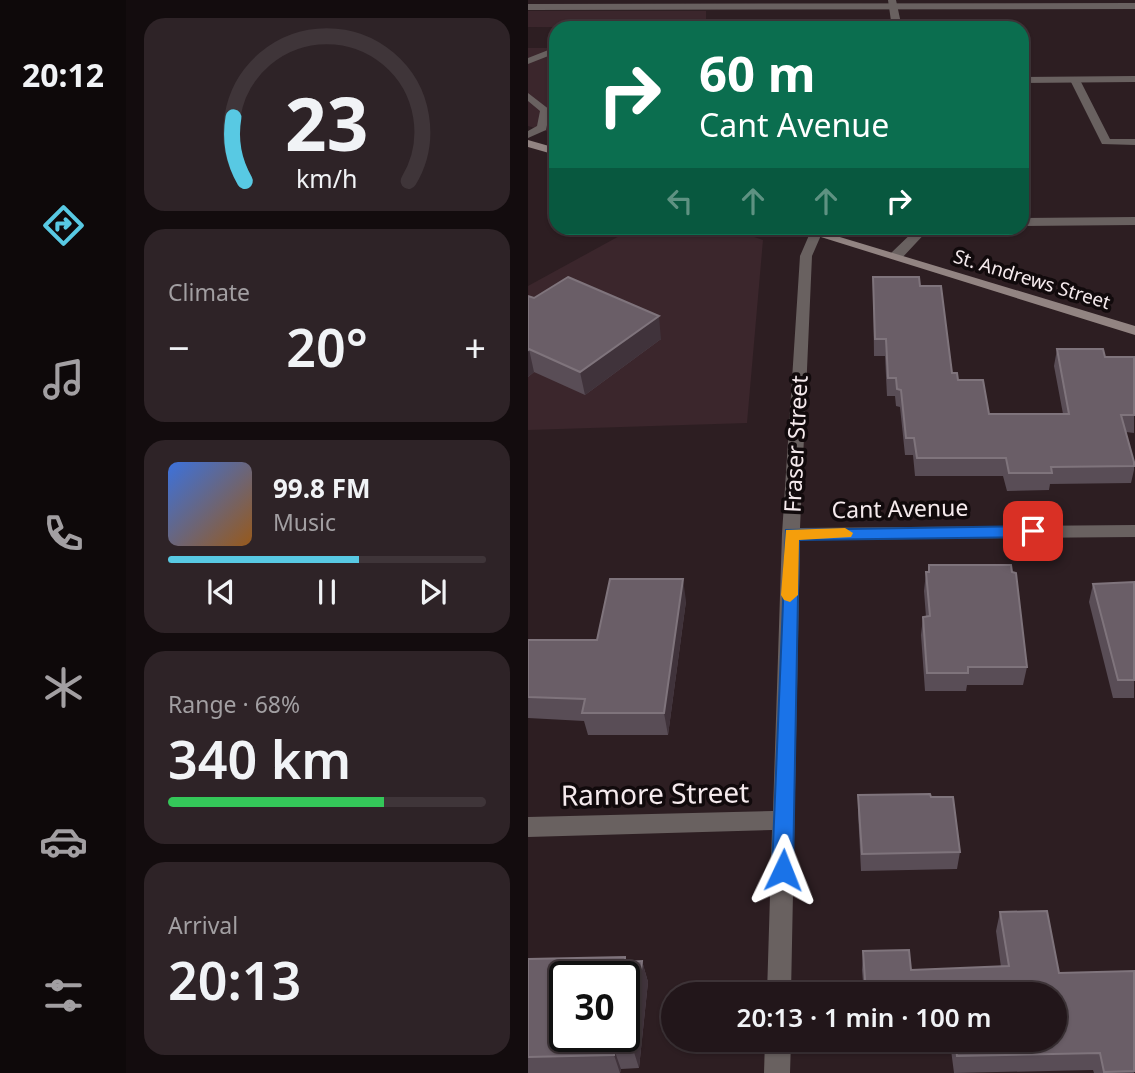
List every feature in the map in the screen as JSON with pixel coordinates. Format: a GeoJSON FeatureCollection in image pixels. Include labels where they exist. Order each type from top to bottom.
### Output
{"type":"FeatureCollection","features":[{"type":"Feature","properties":{"kind":"main road"},"geometry":{"type":"LineString","coordinates":[[528,143],[549,150]]}},
{"type":"Feature","properties":{"kind":"main road","name":"St. Andrews Street"},"geometry":{"type":"LineString","coordinates":[[824,235],[1135,331]]}},
{"type":"Feature","properties":{"kind":"street"},"geometry":{"type":"LineString","coordinates":[[528,7],[893,4],[1135,6]]}},
{"type":"Feature","properties":{"kind":"street"},"geometry":{"type":"LineString","coordinates":[[528,61],[549,53]]}},
{"type":"Feature","properties":{"kind":"street"},"geometry":{"type":"LineString","coordinates":[[1029,80],[1135,79]]}},
{"type":"Feature","properties":{"kind":"street"},"geometry":{"type":"LineString","coordinates":[[1075,80],[1106,142],[1135,142]]}},
{"type":"Feature","properties":{"kind":"street"},"geometry":{"type":"LineString","coordinates":[[528,96],[545,110],[542,128],[528,135]]}},
{"type":"Feature","properties":{"kind":"street"},"geometry":{"type":"LineString","coordinates":[[1029,222],[1135,221]]}},
{"type":"Feature","properties":{"kind":"street","name":"Fraser Street"},"geometry":{"type":"LineString","coordinates":[[779,982],[791,534],[807,235]]}},
{"type":"Feature","properties":{"kind":"street"},"geometry":{"type":"LineString","coordinates":[[896,256],[918,235]]}},
{"type":"Feature","properties":{"kind":"street","name":"Cant Avenue"},"geometry":{"type":"LineString","coordinates":[[791,534],[1135,531]]}},
{"type":"Feature","properties":{"kind":"street","name":"Ramore Street"},"geometry":{"type":"LineString","coordinates":[[528,827],[784,820]]}},
{"type":"Feature","properties":{"kind":"street"},"geometry":{"type":"LineString","coordinates":[[777,1073],[778,1052]]}},
{"type":"Feature","properties":{"kind":"shaded area"},"geometry":{"type":"Polygon","coordinates":[[[528,11],[706,11],[706,21],[549,21],[549,27],[528,27],[528,11]]]}},
{"type":"Feature","properties":{"kind":"shaded area"},"geometry":{"type":"Polygon","coordinates":[[[528,48],[549,48],[549,132],[528,126],[528,48]]]}},
{"type":"Feature","properties":{"kind":"shaded area"},"geometry":{"type":"Polygon","coordinates":[[[621,235],[748,235],[763,240],[747,423],[528,430],[528,286],[621,235]]]}},
{"type":"Feature","properties":{"kind":"building"},"geometry":{"type":"Polygon","coordinates":[[[568,277],[659,316],[580,372],[528,350],[528,296],[534,298],[568,277]]]}},
{"type":"Feature","properties":{"kind":"building"},"geometry":{"type":"Polygon","coordinates":[[[873,277],[919,277],[920,286],[941,286],[952,373],[957,373],[958,380],[983,380],[989,414],[1069,414],[1057,349],[1103,349],[1105,357],[1134,357],[1134,415],[1121,415],[1134,466],[1051,467],[1052,473],[1009,473],[1006,458],[917,458],[914,438],[906,438],[901,390],[897,389],[896,378],[888,378],[886,339],[875,339],[873,277]]]}},
{"type":"Feature","properties":{"kind":"building"},"geometry":{"type":"Polygon","coordinates":[[[929,565],[1011,565],[1012,572],[1016,573],[1027,667],[968,667],[968,673],[927,673],[923,617],[930,616],[926,572],[929,572],[929,565]]]}},
{"type":"Feature","properties":{"kind":"building"},"geometry":{"type":"Polygon","coordinates":[[[610,579],[683,579],[664,713],[582,713],[585,699],[528,697],[528,640],[597,640],[610,579]]]}},
{"type":"Feature","properties":{"kind":"building"},"geometry":{"type":"Polygon","coordinates":[[[1134,582],[1134,680],[1118,680],[1093,584],[1134,582]]]}},
{"type":"Feature","properties":{"kind":"building"},"geometry":{"type":"Polygon","coordinates":[[[930,794],[931,797],[953,797],[960,852],[862,854],[858,795],[930,794]]]}},
{"type":"Feature","properties":{"kind":"building"},"geometry":{"type":"Polygon","coordinates":[[[1047,911],[1059,973],[1134,971],[1134,1071],[1104,1072],[1100,1053],[957,1056],[956,1052],[1067,1052],[1067,982],[865,982],[863,951],[909,950],[911,970],[1009,966],[1000,912],[1047,911]]]}},
{"type":"Feature","properties":{"kind":"building"},"geometry":{"type":"Polygon","coordinates":[[[625,957],[625,961],[549,961],[549,1052],[614,1052],[614,1055],[528,1057],[528,959],[625,957]]]}},
{"type":"Feature","properties":{"kind":"slow traffic"},"geometry":{"type":"LineString","coordinates":[[790,595],[791,534],[845,533]]}},
{"type":"Feature","properties":{"kind":"route"},"geometry":{"type":"LineString","coordinates":[[783,870],[791,534],[1033,531]]}}]}
